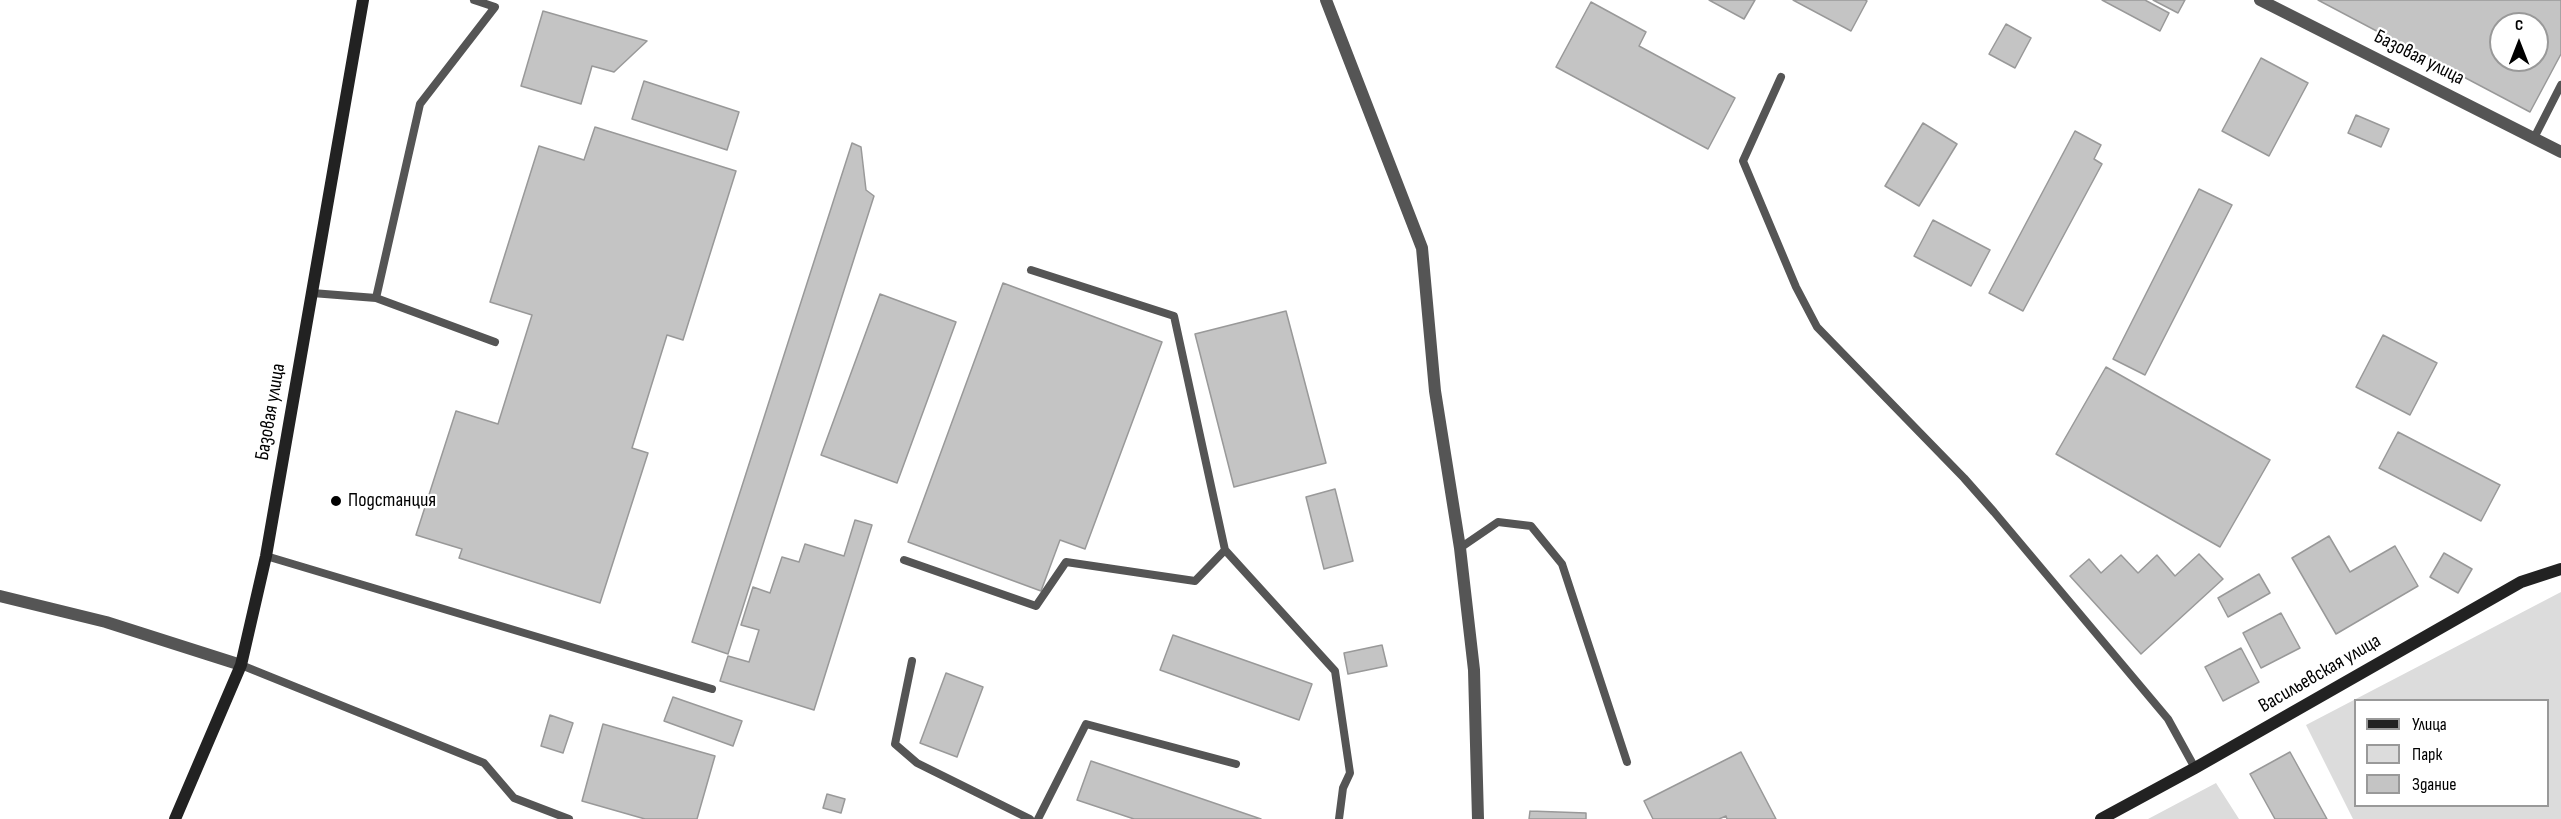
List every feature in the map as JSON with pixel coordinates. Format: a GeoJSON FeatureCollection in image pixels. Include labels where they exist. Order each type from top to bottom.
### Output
{"type":"FeatureCollection","features":[{"type":"Feature","properties":{"kind":"street","name":"Базовая улица"},"geometry":{"type":"LineString","coordinates":[[175,819],[241,665],[266,556],[363,0]]}},
{"type":"Feature","properties":{"kind":"street"},"geometry":{"type":"LineString","coordinates":[[1326,0],[1422,248],[1435,391],[1460,548],[1474,670],[1478,819]]}},
{"type":"Feature","properties":{"kind":"street","name":"Базовая улица"},"geometry":{"type":"LineString","coordinates":[[2260,0],[2561,152]]}},
{"type":"Feature","properties":{"kind":"street","name":"Васильевская улица"},"geometry":{"type":"LineString","coordinates":[[2101,819],[2522,582],[2561,569]]}},
{"type":"Feature","properties":{"kind":"street"},"geometry":{"type":"LineString","coordinates":[[0,596],[106,622],[241,665]]}},
{"type":"Feature","properties":{"kind":"lane"},"geometry":{"type":"LineString","coordinates":[[376,298],[420,104],[495,8],[474,0]]}},
{"type":"Feature","properties":{"kind":"lane"},"geometry":{"type":"LineString","coordinates":[[1781,77],[1743,161],[1796,288],[1817,327],[1964,478],[1994,512],[2168,718],[2195,768]]}},
{"type":"Feature","properties":{"kind":"lane"},"geometry":{"type":"LineString","coordinates":[[2534,138],[2561,85]]}},
{"type":"Feature","properties":{"kind":"lane"},"geometry":{"type":"LineString","coordinates":[[1031,270],[1174,316],[1225,550],[1335,671],[1350,773],[1343,788],[1340,819]]}},
{"type":"Feature","properties":{"kind":"lane"},"geometry":{"type":"LineString","coordinates":[[312,293],[376,298],[495,342]]}},
{"type":"Feature","properties":{"kind":"lane"},"geometry":{"type":"LineString","coordinates":[[1460,548],[1498,522],[1531,526],[1562,564],[1627,762]]}},
{"type":"Feature","properties":{"kind":"lane"},"geometry":{"type":"LineString","coordinates":[[904,560],[1036,606],[1066,562],[1195,581],[1225,550]]}},
{"type":"Feature","properties":{"kind":"lane"},"geometry":{"type":"LineString","coordinates":[[266,556],[712,689]]}},
{"type":"Feature","properties":{"kind":"lane"},"geometry":{"type":"LineString","coordinates":[[912,662],[894,744],[917,763],[1030,819]]}},
{"type":"Feature","properties":{"kind":"lane"},"geometry":{"type":"LineString","coordinates":[[241,665],[484,763],[514,798],[569,819]]}},
{"type":"Feature","properties":{"kind":"lane"},"geometry":{"type":"LineString","coordinates":[[1038,819],[1086,724],[1236,764]]}},
{"type":"Feature","properties":{"kind":"green space"},"geometry":{"type":"Polygon","coordinates":[[[2561,592],[2561,819],[2353,819],[2306,725],[2354,700],[2354,807],[2549,807],[2549,699],[2356,699],[2561,592]]]}},
{"type":"Feature","properties":{"kind":"green space"},"geometry":{"type":"Polygon","coordinates":[[[2216,783],[2239,819],[2148,819],[2216,783]]]}},
{"type":"Feature","properties":{"kind":"building"},"geometry":{"type":"Polygon","coordinates":[[[1709,0],[1755,0],[1744,19],[1709,0]]]}},
{"type":"Feature","properties":{"kind":"building"},"geometry":{"type":"Polygon","coordinates":[[[1793,0],[1865,0],[1867,1],[1851,31],[1793,0]]]}},
{"type":"Feature","properties":{"kind":"building"},"geometry":{"type":"Polygon","coordinates":[[[2102,0],[2145,0],[2169,13],[2160,31],[2102,0]]]}},
{"type":"Feature","properties":{"kind":"building"},"geometry":{"type":"Polygon","coordinates":[[[2153,0],[2185,0],[2178,13],[2153,0]]]}},
{"type":"Feature","properties":{"kind":"building"},"geometry":{"type":"Polygon","coordinates":[[[2318,0],[2561,0],[2561,54],[2530,112],[2318,0]]]}},
{"type":"Feature","properties":{"kind":"building"},"geometry":{"type":"Polygon","coordinates":[[[1591,2],[1646,32],[1639,46],[1735,98],[1708,149],[1556,67],[1591,2]]]}},
{"type":"Feature","properties":{"kind":"building"},"geometry":{"type":"Polygon","coordinates":[[[543,11],[647,41],[614,72],[592,66],[581,104],[521,86],[543,11]]]}},
{"type":"Feature","properties":{"kind":"building"},"geometry":{"type":"Polygon","coordinates":[[[2006,24],[2031,38],[2015,68],[1989,54],[2006,24]]]}},
{"type":"Feature","properties":{"kind":"building"},"geometry":{"type":"Polygon","coordinates":[[[2261,58],[2308,83],[2269,156],[2222,131],[2261,58]]]}},
{"type":"Feature","properties":{"kind":"building"},"geometry":{"type":"Polygon","coordinates":[[[644,81],[739,112],[727,150],[632,119],[644,81]]]}},
{"type":"Feature","properties":{"kind":"building"},"geometry":{"type":"Polygon","coordinates":[[[2356,115],[2389,129],[2381,147],[2348,133],[2356,115]]]}},
{"type":"Feature","properties":{"kind":"building"},"geometry":{"type":"Polygon","coordinates":[[[1923,123],[1957,144],[1919,206],[1885,186],[1923,123]]]}},
{"type":"Feature","properties":{"kind":"building"},"geometry":{"type":"Polygon","coordinates":[[[595,127],[736,171],[683,340],[667,335],[632,448],[648,453],[600,603],[459,558],[462,549],[416,535],[456,411],[498,424],[532,315],[490,302],[539,146],[584,160],[595,127]]]}},
{"type":"Feature","properties":{"kind":"building"},"geometry":{"type":"Polygon","coordinates":[[[2075,131],[2101,145],[2094,159],[2102,164],[2023,311],[1989,293],[2075,131]]]}},
{"type":"Feature","properties":{"kind":"building"},"geometry":{"type":"Polygon","coordinates":[[[852,143],[861,147],[866,190],[874,196],[728,654],[692,642],[852,143]]]}},
{"type":"Feature","properties":{"kind":"building"},"geometry":{"type":"Polygon","coordinates":[[[2199,189],[2232,205],[2145,375],[2113,359],[2199,189]]]}},
{"type":"Feature","properties":{"kind":"building"},"geometry":{"type":"Polygon","coordinates":[[[1933,220],[1990,250],[1971,286],[1914,256],[1933,220]]]}},
{"type":"Feature","properties":{"kind":"building"},"geometry":{"type":"Polygon","coordinates":[[[1003,283],[1162,342],[1085,549],[1060,540],[1041,591],[908,542],[1003,283]]]}},
{"type":"Feature","properties":{"kind":"building"},"geometry":{"type":"Polygon","coordinates":[[[880,294],[956,322],[897,483],[821,455],[880,294]]]}},
{"type":"Feature","properties":{"kind":"building"},"geometry":{"type":"Polygon","coordinates":[[[1286,311],[1326,463],[1234,487],[1195,334],[1286,311]]]}},
{"type":"Feature","properties":{"kind":"building"},"geometry":{"type":"Polygon","coordinates":[[[2383,335],[2437,363],[2410,415],[2356,387],[2383,335]]]}},
{"type":"Feature","properties":{"kind":"building"},"geometry":{"type":"Polygon","coordinates":[[[2106,367],[2270,460],[2220,547],[2056,454],[2106,367]]]}},
{"type":"Feature","properties":{"kind":"building"},"geometry":{"type":"Polygon","coordinates":[[[2398,432],[2500,485],[2481,521],[2379,468],[2398,432]]]}},
{"type":"Feature","properties":{"kind":"building"},"geometry":{"type":"Polygon","coordinates":[[[1335,489],[1353,561],[1324,569],[1306,497],[1335,489]]]}},
{"type":"Feature","properties":{"kind":"building"},"geometry":{"type":"Polygon","coordinates":[[[855,520],[872,525],[814,710],[720,681],[728,656],[749,662],[759,630],[741,625],[753,587],[770,593],[782,557],[799,562],[805,544],[844,556],[855,520]]]}},
{"type":"Feature","properties":{"kind":"building"},"geometry":{"type":"Polygon","coordinates":[[[2329,536],[2350,572],[2395,546],[2418,586],[2336,634],[2292,558],[2329,536]]]}},
{"type":"Feature","properties":{"kind":"building"},"geometry":{"type":"Polygon","coordinates":[[[2444,553],[2472,569],[2458,593],[2430,577],[2444,553]]]}},
{"type":"Feature","properties":{"kind":"building"},"geometry":{"type":"Polygon","coordinates":[[[2199,554],[2223,579],[2141,654],[2070,576],[2089,559],[2101,573],[2121,555],[2138,573],[2157,555],[2175,576],[2199,554]]]}},
{"type":"Feature","properties":{"kind":"building"},"geometry":{"type":"Polygon","coordinates":[[[2259,574],[2270,593],[2228,617],[2218,598],[2259,574]]]}},
{"type":"Feature","properties":{"kind":"building"},"geometry":{"type":"Polygon","coordinates":[[[2281,613],[2300,648],[2261,668],[2243,633],[2281,613]]]}},
{"type":"Feature","properties":{"kind":"building"},"geometry":{"type":"Polygon","coordinates":[[[1173,635],[1312,684],[1299,720],[1160,670],[1173,635]]]}},
{"type":"Feature","properties":{"kind":"building"},"geometry":{"type":"Polygon","coordinates":[[[1382,645],[1387,666],[1348,674],[1344,653],[1382,645]]]}},
{"type":"Feature","properties":{"kind":"building"},"geometry":{"type":"Polygon","coordinates":[[[2241,648],[2259,682],[2223,701],[2205,667],[2241,648]]]}},
{"type":"Feature","properties":{"kind":"building"},"geometry":{"type":"Polygon","coordinates":[[[946,673],[983,687],[957,757],[920,743],[946,673]]]}},
{"type":"Feature","properties":{"kind":"building"},"geometry":{"type":"Polygon","coordinates":[[[673,697],[742,721],[733,746],[664,721],[673,697]]]}},
{"type":"Feature","properties":{"kind":"building"},"geometry":{"type":"Polygon","coordinates":[[[550,715],[573,723],[563,753],[541,746],[550,715]]]}},
{"type":"Feature","properties":{"kind":"building"},"geometry":{"type":"Polygon","coordinates":[[[603,724],[715,756],[697,819],[645,819],[582,801],[603,724]]]}},
{"type":"Feature","properties":{"kind":"building"},"geometry":{"type":"Polygon","coordinates":[[[1741,752],[1776,819],[1727,819],[1726,816],[1719,819],[1653,819],[1644,801],[1741,752]]]}},
{"type":"Feature","properties":{"kind":"building"},"geometry":{"type":"Polygon","coordinates":[[[2290,752],[2327,819],[2275,819],[2250,774],[2290,752]]]}},
{"type":"Feature","properties":{"kind":"building"},"geometry":{"type":"Polygon","coordinates":[[[1091,761],[1261,819],[1134,819],[1077,800],[1091,761]]]}},
{"type":"Feature","properties":{"kind":"building"},"geometry":{"type":"Polygon","coordinates":[[[827,794],[845,799],[841,813],[823,808],[827,794]]]}},
{"type":"Feature","properties":{"kind":"building"},"geometry":{"type":"Polygon","coordinates":[[[1530,811],[1586,813],[1586,819],[1529,819],[1530,811]]]}},
{"type":"Feature","properties":{"kind":"place","name":"Подстанция"},"geometry":{"type":"Point","coordinates":[336,501]}}]}
